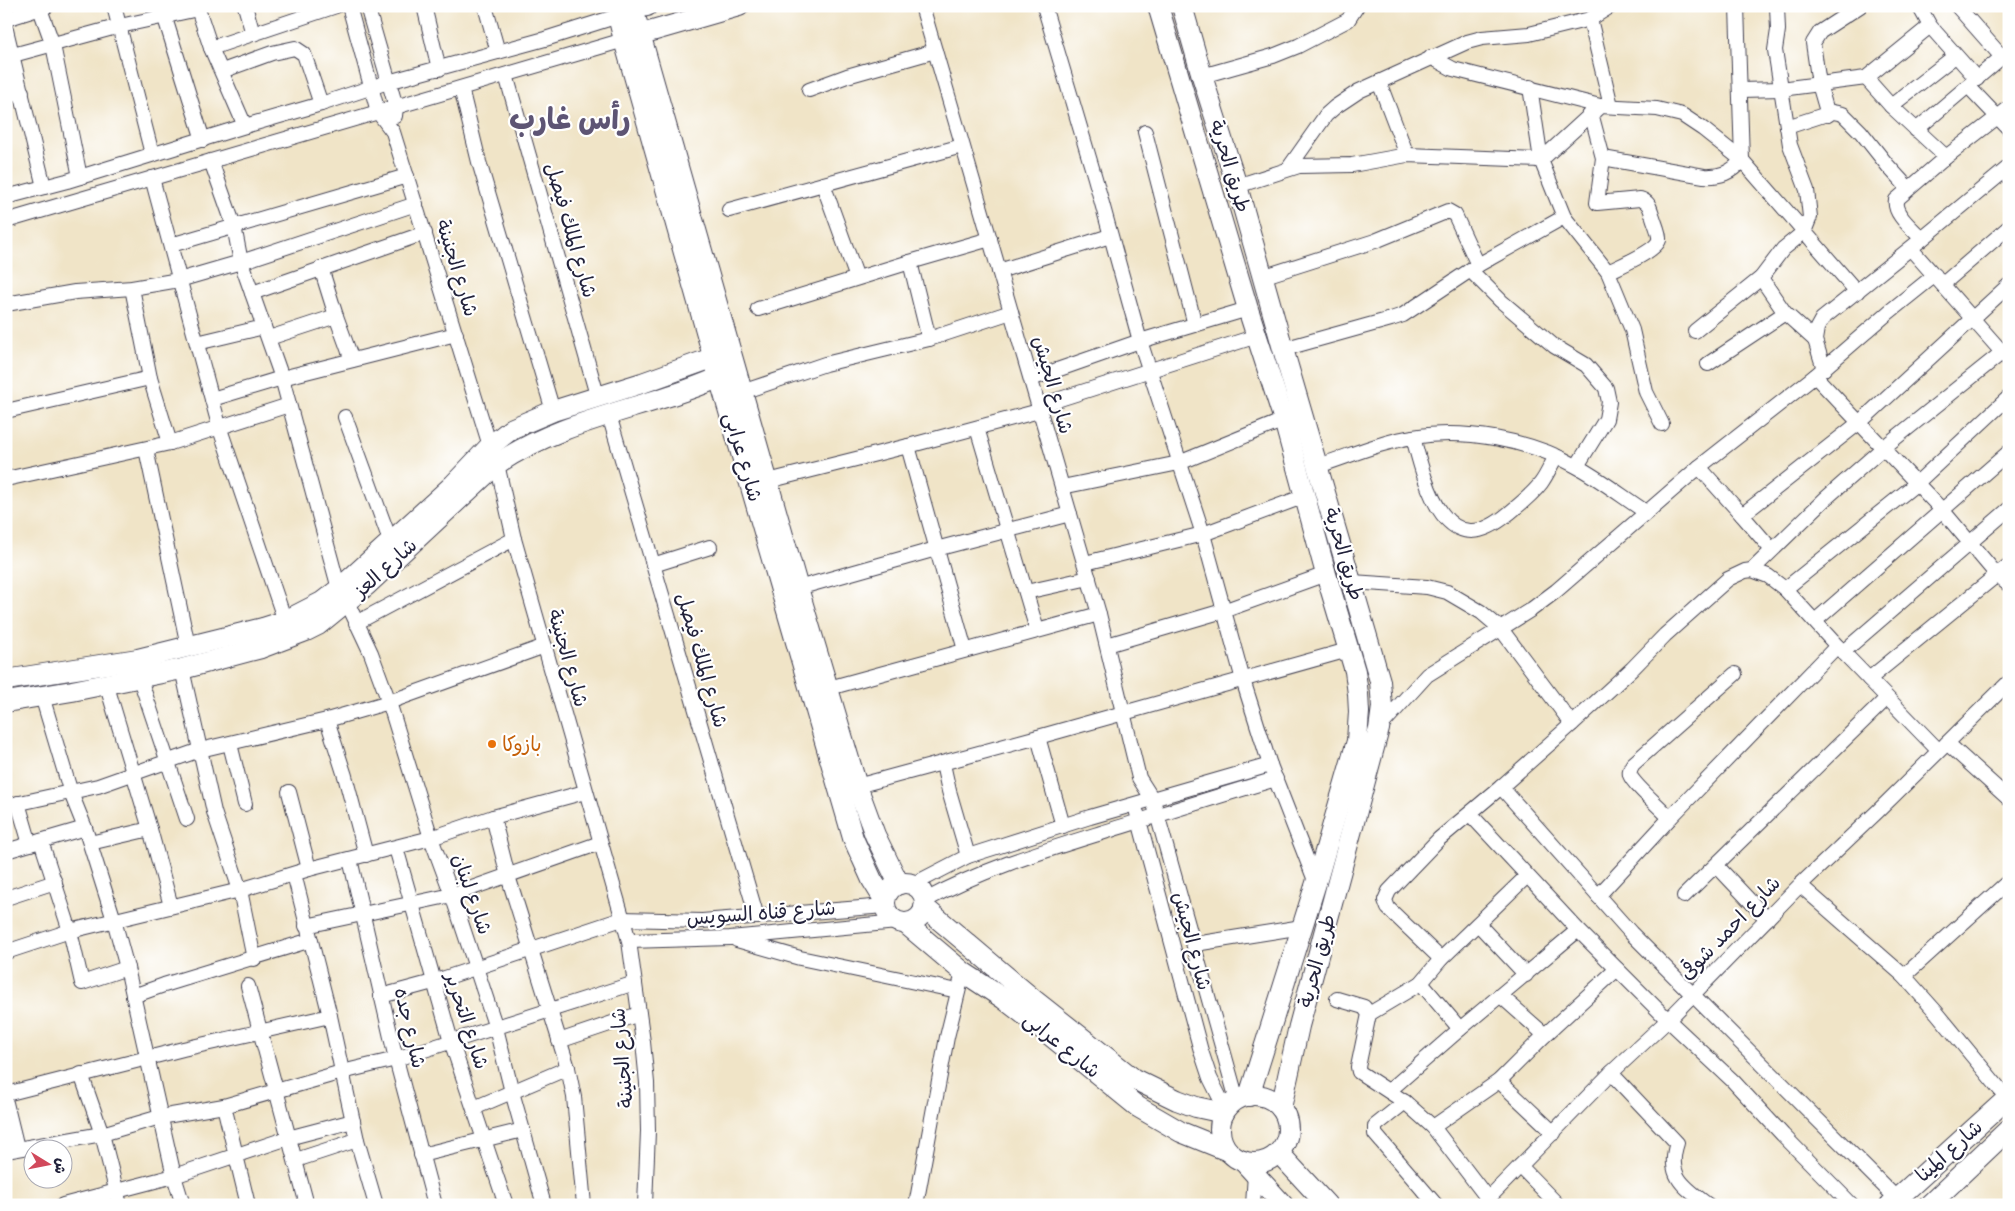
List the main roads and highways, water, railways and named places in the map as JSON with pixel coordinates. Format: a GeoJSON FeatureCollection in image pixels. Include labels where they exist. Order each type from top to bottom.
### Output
{"type":"FeatureCollection","features":[{"type":"Feature","properties":{"kind":"main road"},"geometry":{"type":"LineString","coordinates":[[632,37],[740,6]]}},
{"type":"Feature","properties":{"kind":"main road","name":"طريق الحرية"},"geometry":{"type":"LineString","coordinates":[[1158,6],[1248,309],[1284,420],[1326,574],[1355,671],[1358,694],[1357,741],[1316,883],[1302,927],[1234,1105]]}},
{"type":"Feature","properties":{"kind":"main road","name":"طريق الحرية"},"geometry":{"type":"LineString","coordinates":[[1182,6],[1237,186],[1380,681],[1382,706],[1379,729],[1299,1026],[1281,1108]]}},
{"type":"Feature","properties":{"kind":"main road","name":"شارع عرابى"},"geometry":{"type":"LineString","coordinates":[[629,9],[632,37],[725,364],[854,838],[872,880],[893,913],[960,982],[1010,1004],[1138,1107],[1181,1132],[1242,1162]]}},
{"type":"Feature","properties":{"kind":"main road","name":"شارع عرابى"},"geometry":{"type":"LineString","coordinates":[[725,364],[742,392],[857,786],[875,835],[906,884]]}},
{"type":"Feature","properties":{"kind":"main road","name":"شارع العز"},"geometry":{"type":"LineString","coordinates":[[6,680],[138,659],[285,622],[322,602],[343,596],[440,518],[518,426],[597,395],[725,364]]}},
{"type":"Feature","properties":{"kind":"main road","name":"شارع العز"},"geometry":{"type":"LineString","coordinates":[[6,702],[182,669],[261,648],[294,637],[318,625],[391,543],[453,484],[493,455],[609,414],[725,364]]}},
{"type":"Feature","properties":{"kind":"main road"},"geometry":{"type":"LineString","coordinates":[[906,884],[920,890],[924,904],[917,919],[893,913],[891,889],[906,884]]}},
{"type":"Feature","properties":{"kind":"main road","name":"شارع عرابى"},"geometry":{"type":"LineString","coordinates":[[924,904],[1033,998],[1134,1079],[1177,1100],[1234,1105]]}},
{"type":"Feature","properties":{"kind":"main road"},"geometry":{"type":"LineString","coordinates":[[1242,1162],[1258,1163],[1269,1160],[1278,1153],[1285,1143],[1288,1134],[1286,1116],[1274,1101],[1264,1096],[1234,1105],[1220,1132],[1223,1142],[1242,1162],[1283,1205]]}},
{"type":"Feature","properties":{"kind":"main road","name":"شارع المينا"},"geometry":{"type":"LineString","coordinates":[[1893,1202],[2008,1098]]}},
{"type":"Feature","properties":{"kind":"main road","name":"شارع المينا"},"geometry":{"type":"LineString","coordinates":[[1929,1205],[2009,1129]]}},
{"type":"Feature","properties":{"kind":"main road"},"geometry":{"type":"LineString","coordinates":[[1278,1153],[1327,1205]]}},
{"type":"Feature","properties":{"kind":"place","name":"بازوكا"},"geometry":{"type":"Point","coordinates":[492,744]}},
{"type":"Feature","properties":{"kind":"district","name":"رأس غارب"},"geometry":{"type":"Point","coordinates":[570,119]}}]}
